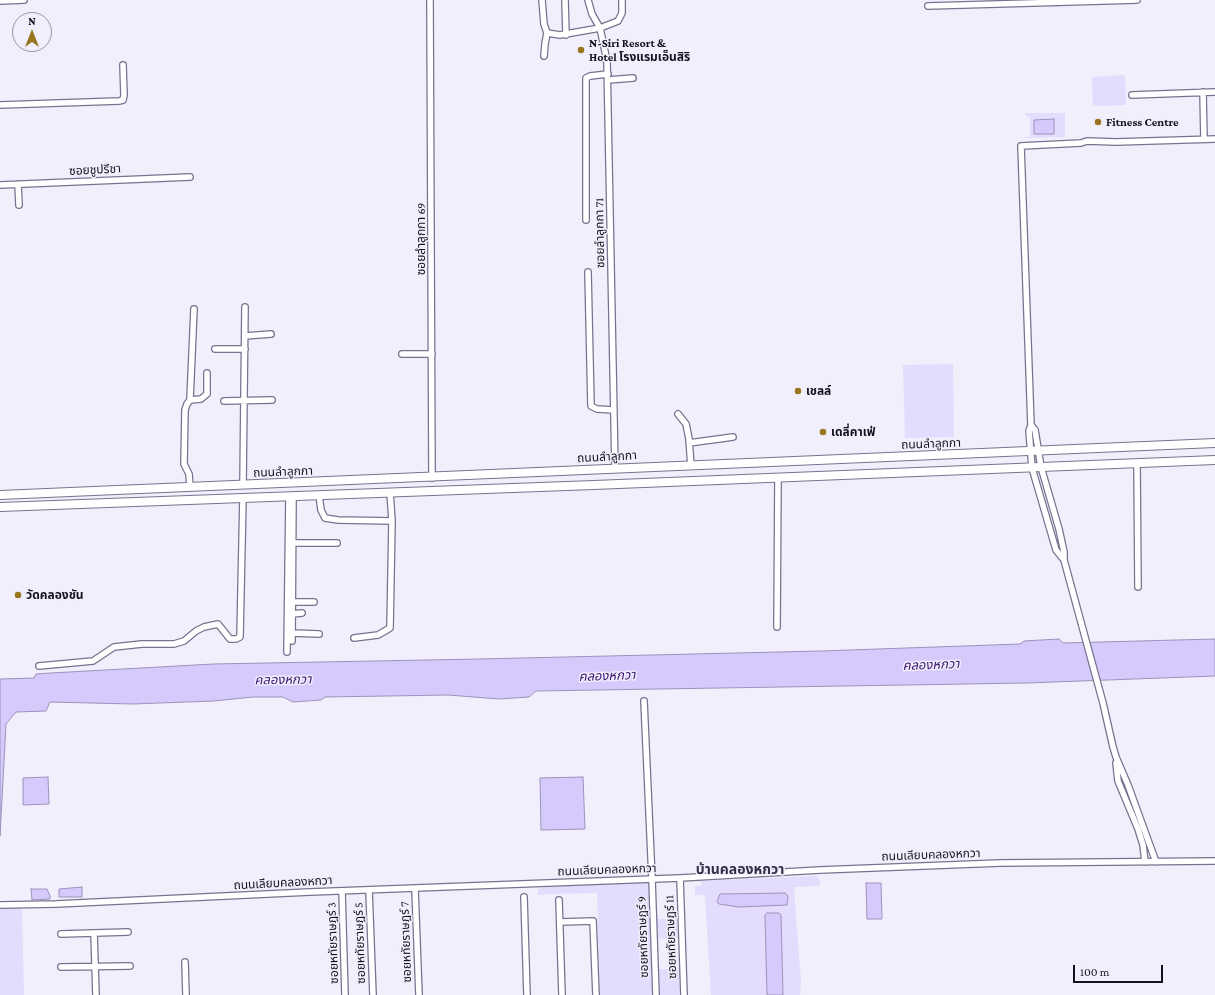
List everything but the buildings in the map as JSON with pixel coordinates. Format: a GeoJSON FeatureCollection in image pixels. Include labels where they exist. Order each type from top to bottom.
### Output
{"type":"FeatureCollection","features":[{"type":"Feature","properties":{"kind":"main road","name":"ถนนลำลูกกา"},"geometry":{"type":"LineString","coordinates":[[0,495],[432,478],[1215,443]]}},
{"type":"Feature","properties":{"kind":"main road","name":"ถนนลำลูกกา"},"geometry":{"type":"LineString","coordinates":[[0,507],[1215,460]]}},
{"type":"Feature","properties":{"kind":"main road"},"geometry":{"type":"LineString","coordinates":[[357,481],[357,493]]}},
{"type":"Feature","properties":{"kind":"street"},"geometry":{"type":"LineString","coordinates":[[0,1],[24,0]]}},
{"type":"Feature","properties":{"kind":"street","name":"ซอยลำลูกกา 69"},"geometry":{"type":"LineString","coordinates":[[430,0],[432,478]]}},
{"type":"Feature","properties":{"kind":"street"},"geometry":{"type":"LineString","coordinates":[[542,0],[544,24],[547,33],[544,44],[544,56]]}},
{"type":"Feature","properties":{"kind":"street"},"geometry":{"type":"LineString","coordinates":[[565,0],[566,35]]}},
{"type":"Feature","properties":{"kind":"street","name":"ซอยลำลูกกา 71"},"geometry":{"type":"LineString","coordinates":[[588,0],[592,14],[600,28],[607,61],[608,77],[615,469]]}},
{"type":"Feature","properties":{"kind":"street"},"geometry":{"type":"LineString","coordinates":[[547,33],[566,35],[600,28],[618,20],[622,13],[622,0]]}},
{"type":"Feature","properties":{"kind":"street"},"geometry":{"type":"LineString","coordinates":[[928,6],[1137,0]]}},
{"type":"Feature","properties":{"kind":"street"},"geometry":{"type":"LineString","coordinates":[[0,105],[123,100],[123,65]]}},
{"type":"Feature","properties":{"kind":"street"},"geometry":{"type":"LineString","coordinates":[[586,220],[586,78],[590,76],[634,78]]}},
{"type":"Feature","properties":{"kind":"street"},"geometry":{"type":"LineString","coordinates":[[1203,92],[1204,139]]}},
{"type":"Feature","properties":{"kind":"street"},"geometry":{"type":"LineString","coordinates":[[1132,95],[1215,92]]}},
{"type":"Feature","properties":{"kind":"street"},"geometry":{"type":"LineString","coordinates":[[1145,862],[1143,845],[1138,829],[1118,781],[1116,757],[1103,703],[1064,560],[1064,552],[1059,530],[1029,431],[1031,425],[1021,146],[1081,143],[1086,141],[1116,142],[1215,139]]}},
{"type":"Feature","properties":{"kind":"street","name":"ซอยชูปรีชา"},"geometry":{"type":"LineString","coordinates":[[0,185],[190,177]]}},
{"type":"Feature","properties":{"kind":"street"},"geometry":{"type":"LineString","coordinates":[[18,184],[19,205]]}},
{"type":"Feature","properties":{"kind":"street"},"geometry":{"type":"LineString","coordinates":[[588,272],[591,406],[597,409],[614,410]]}},
{"type":"Feature","properties":{"kind":"street"},"geometry":{"type":"LineString","coordinates":[[243,485],[245,307]]}},
{"type":"Feature","properties":{"kind":"street"},"geometry":{"type":"LineString","coordinates":[[190,488],[189,474],[184,464],[185,410],[190,400],[194,309]]}},
{"type":"Feature","properties":{"kind":"street"},"geometry":{"type":"LineString","coordinates":[[245,336],[271,334]]}},
{"type":"Feature","properties":{"kind":"street"},"geometry":{"type":"LineString","coordinates":[[215,349],[244,349]]}},
{"type":"Feature","properties":{"kind":"street"},"geometry":{"type":"LineString","coordinates":[[402,354],[432,354]]}},
{"type":"Feature","properties":{"kind":"street"},"geometry":{"type":"LineString","coordinates":[[190,400],[201,399],[207,394],[207,373]]}},
{"type":"Feature","properties":{"kind":"street"},"geometry":{"type":"LineString","coordinates":[[224,401],[272,400]]}},
{"type":"Feature","properties":{"kind":"street"},"geometry":{"type":"LineString","coordinates":[[678,414],[686,424],[690,443],[691,466]]}},
{"type":"Feature","properties":{"kind":"street"},"geometry":{"type":"LineString","coordinates":[[1031,425],[1035,430],[1035,451],[1032,468],[1056,550],[1064,560]]}},
{"type":"Feature","properties":{"kind":"street"},"geometry":{"type":"LineString","coordinates":[[690,443],[733,437]]}},
{"type":"Feature","properties":{"kind":"street"},"geometry":{"type":"LineString","coordinates":[[1137,463],[1138,587]]}},
{"type":"Feature","properties":{"kind":"street"},"geometry":{"type":"LineString","coordinates":[[777,627],[778,477]]}},
{"type":"Feature","properties":{"kind":"street"},"geometry":{"type":"LineString","coordinates":[[354,638],[378,635],[390,628],[392,522],[390,492]]}},
{"type":"Feature","properties":{"kind":"street"},"geometry":{"type":"LineString","coordinates":[[319,494],[321,510],[325,518],[338,520],[392,522]]}},
{"type":"Feature","properties":{"kind":"street"},"geometry":{"type":"LineString","coordinates":[[291,496],[293,543],[292,641]]}},
{"type":"Feature","properties":{"kind":"street"},"geometry":{"type":"LineString","coordinates":[[287,652],[291,496]]}},
{"type":"Feature","properties":{"kind":"street"},"geometry":{"type":"LineString","coordinates":[[40,666],[93,661],[114,647],[142,644],[174,644],[184,641],[196,631],[204,627],[218,624],[230,639],[240,637],[243,497]]}},
{"type":"Feature","properties":{"kind":"street"},"geometry":{"type":"LineString","coordinates":[[1043,506],[1051,502]]}},
{"type":"Feature","properties":{"kind":"street"},"geometry":{"type":"LineString","coordinates":[[1051,533],[1059,530]]}},
{"type":"Feature","properties":{"kind":"street"},"geometry":{"type":"LineString","coordinates":[[293,543],[337,543]]}},
{"type":"Feature","properties":{"kind":"street"},"geometry":{"type":"LineString","coordinates":[[293,602],[314,602]]}},
{"type":"Feature","properties":{"kind":"street"},"geometry":{"type":"LineString","coordinates":[[292,614],[302,613]]}},
{"type":"Feature","properties":{"kind":"street"},"geometry":{"type":"LineString","coordinates":[[292,633],[319,634]]}},
{"type":"Feature","properties":{"kind":"street","name":"ซอยหทัยราษฎร์ 9"},"geometry":{"type":"LineString","coordinates":[[644,701],[656,995]]}},
{"type":"Feature","properties":{"kind":"street"},"geometry":{"type":"LineString","coordinates":[[1116,757],[1128,785],[1156,862]]}},
{"type":"Feature","properties":{"kind":"street","name":"ถนนเลียบคลองหกวา"},"geometry":{"type":"LineString","coordinates":[[2,905],[680,878],[820,870],[1000,863],[1215,861]]}},
{"type":"Feature","properties":{"kind":"street","name":"ซอยหทัยราษฎร์ 11"},"geometry":{"type":"LineString","coordinates":[[680,878],[684,995]]}},
{"type":"Feature","properties":{"kind":"street","name":"ซอยหทัยราษฎร์ 7"},"geometry":{"type":"LineString","coordinates":[[415,889],[419,995]]}},
{"type":"Feature","properties":{"kind":"street","name":"ซอยหทัยราษฎร์ 5"},"geometry":{"type":"LineString","coordinates":[[369,890],[373,995]]}},
{"type":"Feature","properties":{"kind":"street","name":"ซอยหทัยราษฎร์ 3"},"geometry":{"type":"LineString","coordinates":[[342,891],[345,995]]}},
{"type":"Feature","properties":{"kind":"street"},"geometry":{"type":"LineString","coordinates":[[524,897],[527,995]]}},
{"type":"Feature","properties":{"kind":"street"},"geometry":{"type":"LineString","coordinates":[[559,900],[562,995]]}},
{"type":"Feature","properties":{"kind":"street"},"geometry":{"type":"LineString","coordinates":[[560,922],[593,922],[596,995]]}},
{"type":"Feature","properties":{"kind":"street"},"geometry":{"type":"LineString","coordinates":[[61,934],[128,932]]}},
{"type":"Feature","properties":{"kind":"street"},"geometry":{"type":"LineString","coordinates":[[94,933],[96,995]]}},
{"type":"Feature","properties":{"kind":"street"},"geometry":{"type":"LineString","coordinates":[[185,962],[186,995]]}},
{"type":"Feature","properties":{"kind":"street"},"geometry":{"type":"LineString","coordinates":[[61,967],[130,966]]}},
{"type":"Feature","properties":{"kind":"shaded area"},"geometry":{"type":"Polygon","coordinates":[[[1125,75],[1126,105],[1093,106],[1092,77],[1125,75]]]}},
{"type":"Feature","properties":{"kind":"shaded area"},"geometry":{"type":"Polygon","coordinates":[[[1025,113],[1065,113],[1065,137],[1025,138],[1030,137],[1030,117],[1026,116],[1025,113]]]}},
{"type":"Feature","properties":{"kind":"shaded area"},"geometry":{"type":"Polygon","coordinates":[[[953,364],[954,437],[905,438],[903,365],[953,364]]]}},
{"type":"Feature","properties":{"kind":"shaded area"},"geometry":{"type":"Polygon","coordinates":[[[817,876],[821,882],[819,886],[794,887],[801,982],[800,995],[783,995],[781,915],[768,913],[765,915],[767,995],[711,995],[705,895],[695,895],[695,886],[701,886],[701,881],[817,876]],[[784,893],[720,894],[717,902],[719,904],[729,906],[788,896],[784,893]]]}},
{"type":"Feature","properties":{"kind":"shaded area"},"geometry":{"type":"Polygon","coordinates":[[[646,882],[649,884],[653,995],[600,995],[597,893],[538,895],[538,889],[552,886],[646,882]]]}},
{"type":"Feature","properties":{"kind":"shaded area"},"geometry":{"type":"Polygon","coordinates":[[[0,908],[22,908],[24,995],[0,995],[0,908]]]}},
{"type":"Feature","properties":{"kind":"shaded area"},"geometry":{"type":"Polygon","coordinates":[[[657,919],[677,919],[678,938],[657,939],[657,919]]]}},
{"type":"Feature","properties":{"kind":"shaded area"},"geometry":{"type":"Polygon","coordinates":[[[658,969],[679,969],[680,995],[658,995],[658,969]]]}},
{"type":"Feature","properties":{"kind":"water"},"geometry":{"type":"Polygon","coordinates":[[[1054,119],[1054,134],[1034,134],[1034,120],[1054,119]]]}},
{"type":"Feature","properties":{"kind":"water","name":"คลองหกวา"},"geometry":{"type":"Polygon","coordinates":[[[1059,639],[1063,643],[1215,639],[1215,676],[1027,683],[536,691],[529,697],[499,699],[448,695],[325,697],[321,700],[293,702],[283,697],[253,697],[214,701],[132,704],[50,702],[46,711],[16,712],[6,724],[0,836],[0,679],[34,678],[36,674],[213,664],[821,651],[1020,644],[1024,641],[1059,639]]]}},
{"type":"Feature","properties":{"kind":"water"},"geometry":{"type":"Polygon","coordinates":[[[48,777],[49,804],[23,805],[23,778],[48,777]]]}},
{"type":"Feature","properties":{"kind":"water"},"geometry":{"type":"Polygon","coordinates":[[[583,777],[585,829],[541,830],[540,778],[583,777]]]}},
{"type":"Feature","properties":{"kind":"water"},"geometry":{"type":"Polygon","coordinates":[[[866,883],[881,883],[882,919],[867,919],[866,883]]]}},
{"type":"Feature","properties":{"kind":"water"},"geometry":{"type":"Polygon","coordinates":[[[82,887],[82,897],[59,897],[59,889],[82,887]]]}},
{"type":"Feature","properties":{"kind":"water"},"geometry":{"type":"Polygon","coordinates":[[[31,889],[47,889],[50,899],[32,900],[31,889]]]}},
{"type":"Feature","properties":{"kind":"water"},"geometry":{"type":"Polygon","coordinates":[[[785,893],[788,896],[787,905],[739,907],[719,904],[717,902],[720,894],[785,893]]]}},
{"type":"Feature","properties":{"kind":"water"},"geometry":{"type":"Polygon","coordinates":[[[767,913],[779,913],[781,915],[783,995],[767,995],[765,915],[767,913]]]}},
{"type":"Feature","properties":{"kind":"place","name":"N-Siri Resort & Hotel โรงแรมเอ็นสิริ"},"geometry":{"type":"Point","coordinates":[581,50]}},
{"type":"Feature","properties":{"kind":"place","name":"Fitness Centre"},"geometry":{"type":"Point","coordinates":[1098,122]}},
{"type":"Feature","properties":{"kind":"place","name":"เชลล์"},"geometry":{"type":"Point","coordinates":[798,391]}},
{"type":"Feature","properties":{"kind":"place","name":"เดลี่คาเฟ่"},"geometry":{"type":"Point","coordinates":[823,432]}},
{"type":"Feature","properties":{"kind":"place","name":"วัดคลองชัน"},"geometry":{"type":"Point","coordinates":[18,595]}},
{"type":"Feature","properties":{"kind":"district","name":"บ้านคลองหกวา"},"geometry":{"type":"Point","coordinates":[740,870]}}]}
